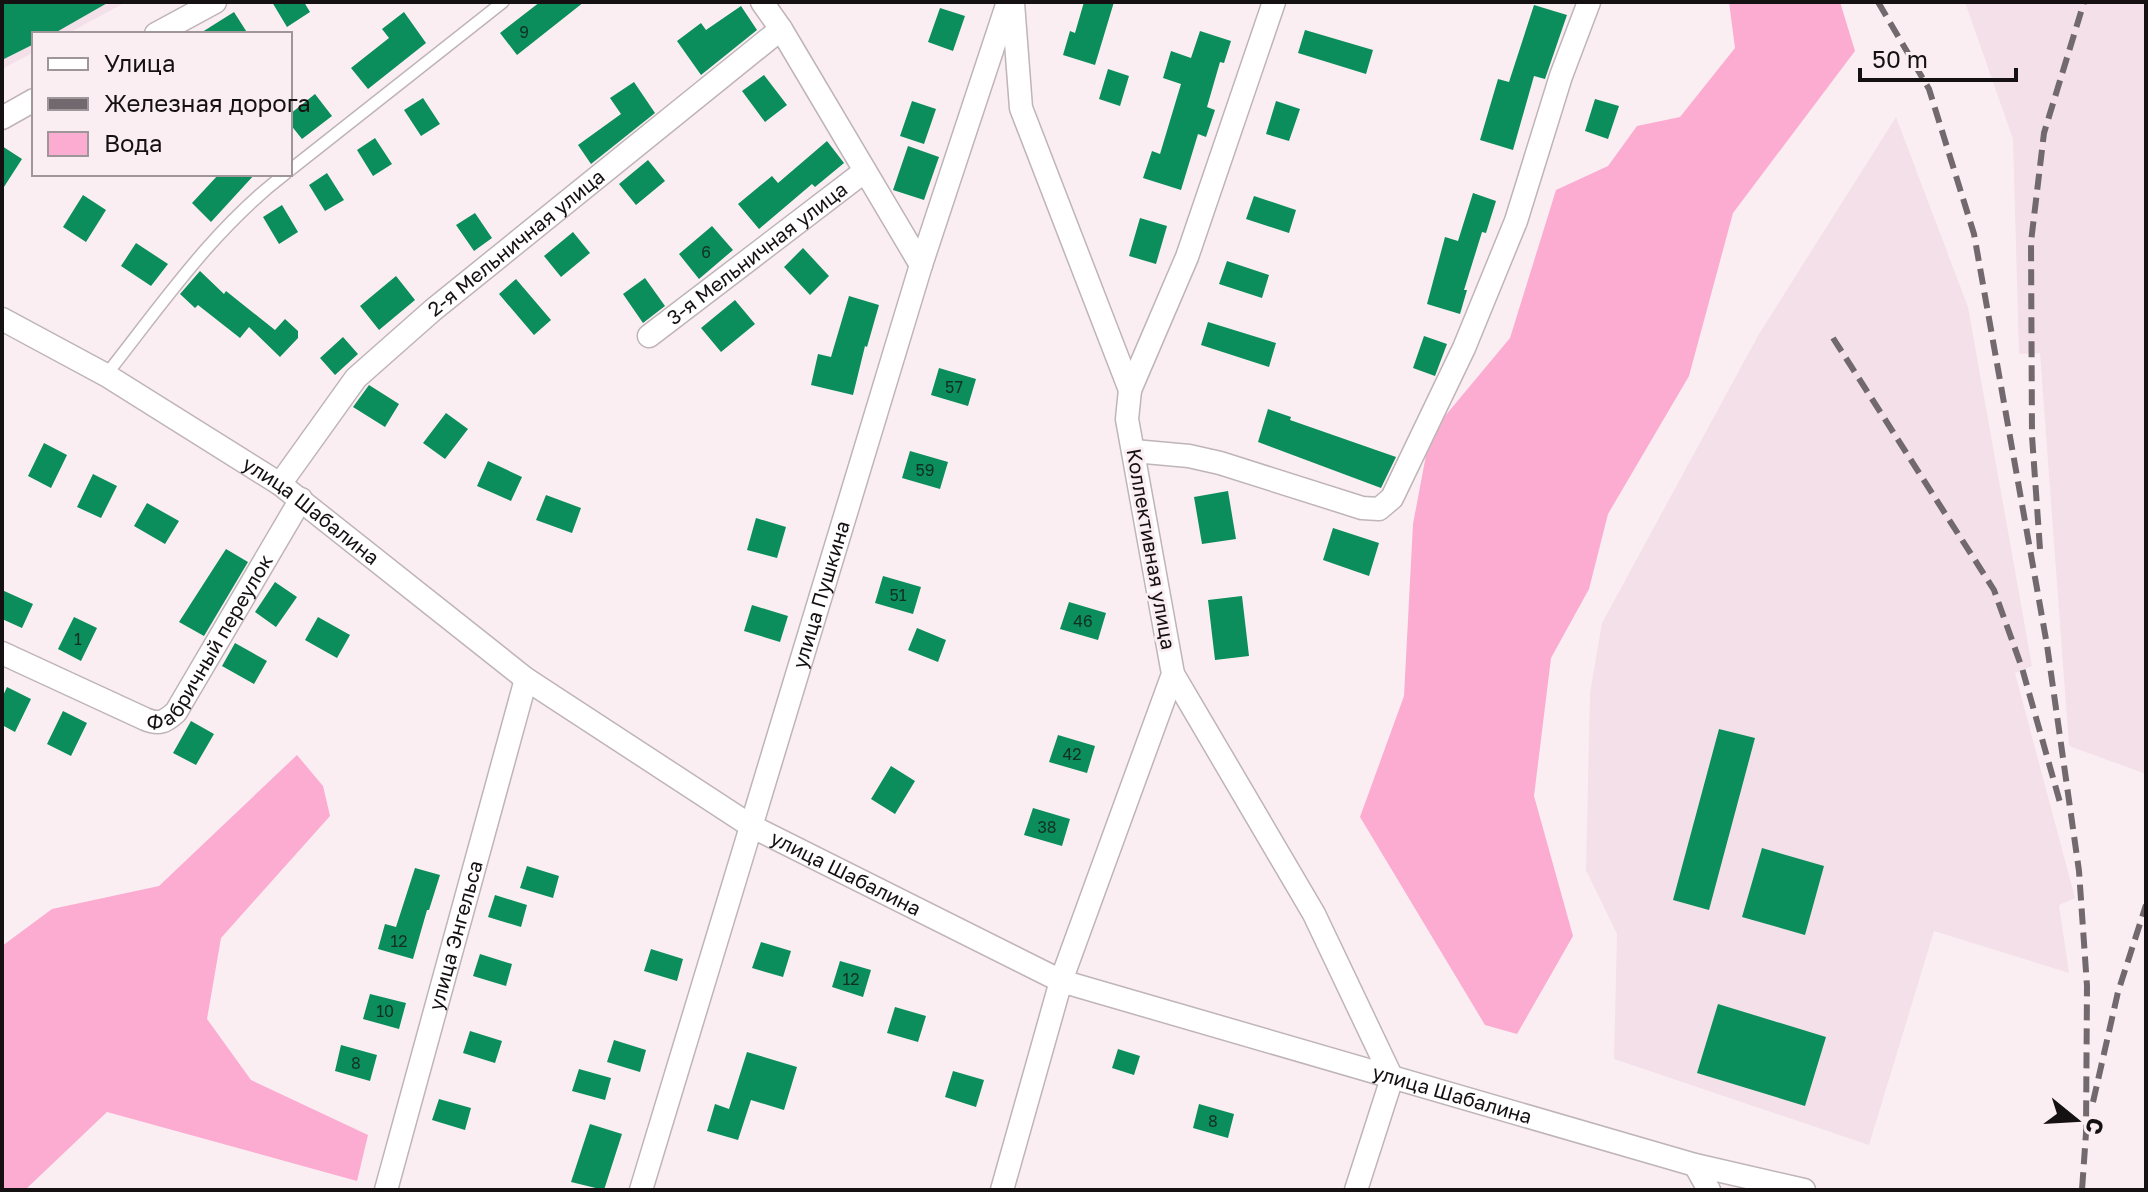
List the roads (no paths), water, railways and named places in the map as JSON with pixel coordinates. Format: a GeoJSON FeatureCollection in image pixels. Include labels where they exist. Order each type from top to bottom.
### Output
{"type":"FeatureCollection","features":[{"type":"Feature","properties":{"kind":"street"},"geometry":{"type":"LineString","coordinates":[[160,32],[215,2]]}},
{"type":"Feature","properties":{"kind":"street"},"geometry":{"type":"LineString","coordinates":[[762,2],[921,265]]}},
{"type":"Feature","properties":{"kind":"street"},"geometry":{"type":"LineString","coordinates":[[1011,2],[1021,108],[1130,390]]}},
{"type":"Feature","properties":{"kind":"street","name":"улица Пушкина"},"geometry":{"type":"LineString","coordinates":[[641,1190],[921,265],[1011,2]]}},
{"type":"Feature","properties":{"kind":"street","name":"Коллективная улица"},"geometry":{"type":"LineString","coordinates":[[1002,1190],[1061,981],[1173,674],[1127,419],[1130,390],[1187,257],[1274,2]]}},
{"type":"Feature","properties":{"kind":"street"},"geometry":{"type":"LineString","coordinates":[[1134,451],[1189,456],[1220,463],[1362,508],[1379,509],[1392,498],[1464,348],[1516,221],[1561,76],[1589,2]]}},
{"type":"Feature","properties":{"kind":"street","name":"2-я Мельничная улица"},"geometry":{"type":"LineString","coordinates":[[280,484],[356,378],[433,310],[781,29]]}},
{"type":"Feature","properties":{"kind":"street"},"geometry":{"type":"LineString","coordinates":[[4,118],[32,101]]}},
{"type":"Feature","properties":{"kind":"street","name":"3-я Мельничная улица"},"geometry":{"type":"LineString","coordinates":[[649,336],[865,171]]}},
{"type":"Feature","properties":{"kind":"street","name":"улица Шабалина"},"geometry":{"type":"LineString","coordinates":[[2,319],[106,375],[280,484],[526,679],[751,826],[1061,981],[1695,1165],[1804,1190]]}},
{"type":"Feature","properties":{"kind":"street","name":"Фабричный переулок"},"geometry":{"type":"LineString","coordinates":[[2,653],[145,719],[156,723],[166,722],[176,712],[301,499]]}},
{"type":"Feature","properties":{"kind":"street"},"geometry":{"type":"LineString","coordinates":[[1173,674],[1314,914],[1392,1078],[1356,1190]]}},
{"type":"Feature","properties":{"kind":"street","name":"улица Энгельса"},"geometry":{"type":"LineString","coordinates":[[386,1190],[526,679]]}},
{"type":"Feature","properties":{"kind":"street"},"geometry":{"type":"LineString","coordinates":[[1695,1165],[1709,1190]]}},
{"type":"Feature","properties":{"kind":"lane"},"geometry":{"type":"LineString","coordinates":[[292,168],[503,2]]}},
{"type":"Feature","properties":{"kind":"lane"},"geometry":{"type":"LineString","coordinates":[[106,375],[215,237],[254,198],[282,176]]}},
{"type":"Feature","properties":{"kind":"water"},"geometry":{"type":"Polygon","coordinates":[[[1729,2],[1840,2],[1855,51],[1733,213],[1689,376],[1608,514],[1589,589],[1551,658],[1534,796],[1573,936],[1517,1034],[1485,1025],[1360,817],[1404,696],[1413,524],[1430,434],[1510,338],[1556,190],[1608,166],[1637,126],[1680,117],[1735,48],[1729,2]]]}},
{"type":"Feature","properties":{"kind":"water"},"geometry":{"type":"Polygon","coordinates":[[[297,755],[323,786],[330,816],[221,938],[207,1019],[251,1080],[368,1135],[357,1181],[107,1112],[25,1190],[2,1190],[2,946],[52,909],[159,886],[297,755]]]}},
{"type":"Feature","properties":{"kind":"railway"},"geometry":{"type":"LineString","coordinates":[[1878,2],[1929,89],[1974,234],[2047,645],[2079,871],[2087,986],[2086,1133],[2082,1190]]}},
{"type":"Feature","properties":{"kind":"railway"},"geometry":{"type":"LineString","coordinates":[[2040,549],[2032,436],[2031,242],[2044,133],[2084,2]]}},
{"type":"Feature","properties":{"kind":"railway"},"geometry":{"type":"LineString","coordinates":[[1833,338],[1994,590],[2022,668],[2061,806]]}},
{"type":"Feature","properties":{"kind":"railway"},"geometry":{"type":"LineString","coordinates":[[2093,1102],[2118,992],[2146,905]]}}]}
